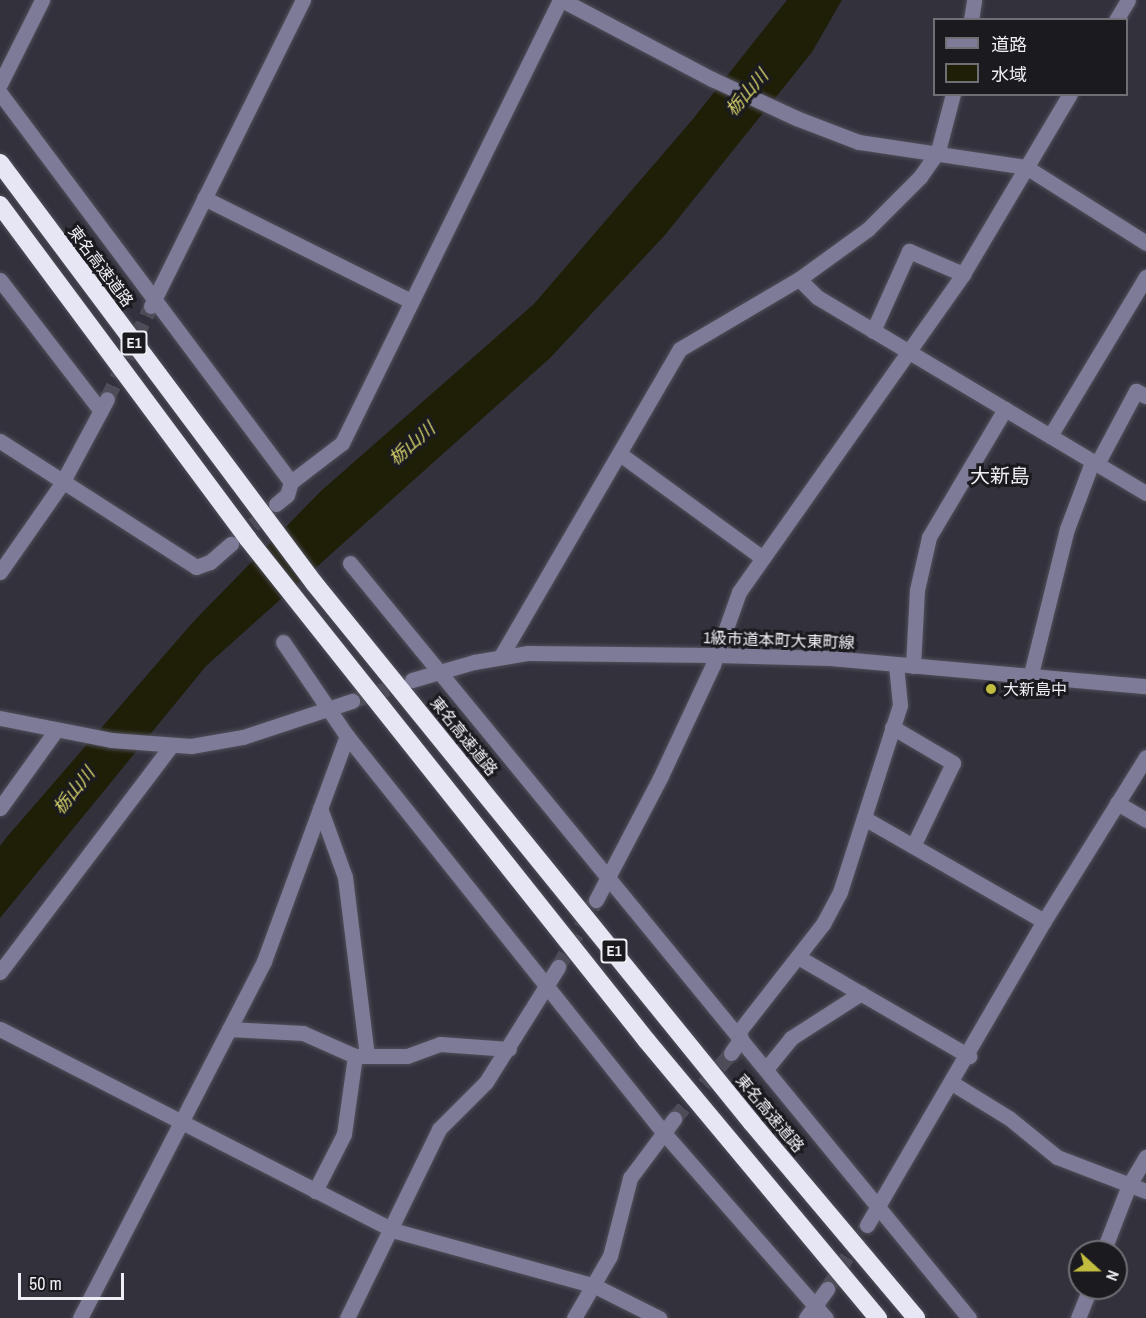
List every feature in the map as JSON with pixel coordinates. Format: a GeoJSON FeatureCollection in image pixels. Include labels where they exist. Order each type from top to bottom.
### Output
{"type":"FeatureCollection","features":[{"type":"Feature","properties":{"kind":"highway","name":"東名高速道路"},"geometry":{"type":"LineString","coordinates":[[0,163],[314,583],[752,1123],[916,1318]]}},
{"type":"Feature","properties":{"kind":"highway","name":"E1"},"geometry":{"type":"LineString","coordinates":[[0,205],[239,542],[297,602],[633,1023],[878,1318]]}},
{"type":"Feature","properties":{"kind":"street"},"geometry":{"type":"LineString","coordinates":[[0,84],[42,0]]}},
{"type":"Feature","properties":{"kind":"street"},"geometry":{"type":"LineString","coordinates":[[152,303],[303,0]]}},
{"type":"Feature","properties":{"kind":"street"},"geometry":{"type":"LineString","coordinates":[[276,504],[286,495],[291,482],[342,443],[561,0],[712,79],[796,118],[859,142],[938,152],[1026,167],[1146,243]]}},
{"type":"Feature","properties":{"kind":"street"},"geometry":{"type":"LineString","coordinates":[[971,18],[974,0]]}},
{"type":"Feature","properties":{"kind":"street"},"geometry":{"type":"LineString","coordinates":[[1117,18],[1128,0]]}},
{"type":"Feature","properties":{"kind":"street"},"geometry":{"type":"LineString","coordinates":[[0,93],[152,303],[291,482]]}},
{"type":"Feature","properties":{"kind":"street"},"geometry":{"type":"LineString","coordinates":[[501,656],[680,350],[799,279],[868,229],[920,177],[938,152],[952,96]]}},
{"type":"Feature","properties":{"kind":"street"},"geometry":{"type":"LineString","coordinates":[[596,900],[660,778],[716,655],[739,592],[760,557],[963,274],[1069,96]]}},
{"type":"Feature","properties":{"kind":"street"},"geometry":{"type":"LineString","coordinates":[[204,198],[411,301]]}},
{"type":"Feature","properties":{"kind":"street"},"geometry":{"type":"LineString","coordinates":[[873,331],[909,251],[963,274]]}},
{"type":"Feature","properties":{"kind":"street"},"geometry":{"type":"LineString","coordinates":[[1050,436],[1146,277]]}},
{"type":"Feature","properties":{"kind":"street"},"geometry":{"type":"LineString","coordinates":[[0,279],[104,405],[62,483],[0,572]]}},
{"type":"Feature","properties":{"kind":"street"},"geometry":{"type":"LineString","coordinates":[[799,279],[817,297],[1146,493]]}},
{"type":"Feature","properties":{"kind":"street"},"geometry":{"type":"LineString","coordinates":[[1030,678],[1067,529],[1094,463],[1136,391],[1146,396]]}},
{"type":"Feature","properties":{"kind":"street"},"geometry":{"type":"LineString","coordinates":[[913,666],[919,580],[929,537],[1005,409]]}},
{"type":"Feature","properties":{"kind":"street"},"geometry":{"type":"LineString","coordinates":[[0,441],[62,483],[196,567],[210,562],[239,542]]}},
{"type":"Feature","properties":{"kind":"street"},"geometry":{"type":"LineString","coordinates":[[620,454],[760,557]]}},
{"type":"Feature","properties":{"kind":"street"},"geometry":{"type":"LineString","coordinates":[[350,563],[766,1069],[876,1209],[969,1318]]}},
{"type":"Feature","properties":{"kind":"street"},"geometry":{"type":"LineString","coordinates":[[283,642],[347,736],[548,984],[663,1132],[826,1318]]}},
{"type":"Feature","properties":{"kind":"street","name":"1級市道本町大東町線"},"geometry":{"type":"LineString","coordinates":[[412,680],[501,656],[716,655],[913,666],[1030,678],[1146,686]]}},
{"type":"Feature","properties":{"kind":"street"},"geometry":{"type":"LineString","coordinates":[[731,1053],[739,1036],[824,924],[840,892],[900,705],[896,665]]}},
{"type":"Feature","properties":{"kind":"street"},"geometry":{"type":"LineString","coordinates":[[0,718],[60,730],[167,746],[243,737],[352,701]]}},
{"type":"Feature","properties":{"kind":"street"},"geometry":{"type":"LineString","coordinates":[[892,727],[953,763],[913,846]]}},
{"type":"Feature","properties":{"kind":"street"},"geometry":{"type":"LineString","coordinates":[[0,808],[60,730]]}},
{"type":"Feature","properties":{"kind":"street"},"geometry":{"type":"LineString","coordinates":[[80,1318],[264,961],[347,736]]}},
{"type":"Feature","properties":{"kind":"street"},"geometry":{"type":"LineString","coordinates":[[0,972],[167,746]]}},
{"type":"Feature","properties":{"kind":"street"},"geometry":{"type":"LineString","coordinates":[[867,1226],[969,1056],[1044,921],[1146,757]]}},
{"type":"Feature","properties":{"kind":"street"},"geometry":{"type":"LineString","coordinates":[[1117,803],[1146,820]]}},
{"type":"Feature","properties":{"kind":"street"},"geometry":{"type":"LineString","coordinates":[[315,1191],[344,1134],[361,1056],[345,877],[320,808]]}},
{"type":"Feature","properties":{"kind":"street"},"geometry":{"type":"LineString","coordinates":[[864,818],[1044,921]]}},
{"type":"Feature","properties":{"kind":"street"},"geometry":{"type":"LineString","coordinates":[[798,957],[969,1056]]}},
{"type":"Feature","properties":{"kind":"street"},"geometry":{"type":"LineString","coordinates":[[347,1318],[392,1230],[439,1129],[486,1082],[509,1049],[558,967]]}},
{"type":"Feature","properties":{"kind":"street"},"geometry":{"type":"LineString","coordinates":[[766,1069],[791,1038],[861,993]]}},
{"type":"Feature","properties":{"kind":"street"},"geometry":{"type":"LineString","coordinates":[[0,1029],[392,1230],[595,1286],[659,1318]]}},
{"type":"Feature","properties":{"kind":"street"},"geometry":{"type":"LineString","coordinates":[[230,1029],[303,1033],[361,1056],[408,1056],[440,1044],[509,1049]]}},
{"type":"Feature","properties":{"kind":"street"},"geometry":{"type":"LineString","coordinates":[[952,1083],[1009,1118],[1057,1156],[1146,1191]]}},
{"type":"Feature","properties":{"kind":"street"},"geometry":{"type":"LineString","coordinates":[[574,1318],[595,1286],[610,1257],[630,1178],[674,1119]]}},
{"type":"Feature","properties":{"kind":"street"},"geometry":{"type":"LineString","coordinates":[[1108,1240],[1129,1185],[1146,1157]]}},
{"type":"Feature","properties":{"kind":"street"},"geometry":{"type":"LineString","coordinates":[[806,1318],[827,1288]]}},
{"type":"Feature","properties":{"kind":"street"},"geometry":{"type":"LineString","coordinates":[[1078,1318],[1085,1300]]}},
{"type":"Feature","properties":{"kind":"water","name":"栃山川"},"geometry":{"type":"Polygon","coordinates":[[[787,0],[842,0],[812,52],[665,235],[550,358],[206,666],[0,918],[0,846],[6,838],[193,622],[321,491],[534,304],[693,119],[787,0]]]}},
{"type":"Feature","properties":{"kind":"tunnel"},"geometry":{"type":"LineString","coordinates":[[107,399],[151,306]]}},
{"type":"Feature","properties":{"kind":"tunnel"},"geometry":{"type":"LineString","coordinates":[[236,540],[272,508]]}},
{"type":"Feature","properties":{"kind":"tunnel"},"geometry":{"type":"LineString","coordinates":[[352,701],[407,682]]}},
{"type":"Feature","properties":{"kind":"tunnel"},"geometry":{"type":"LineString","coordinates":[[558,967],[596,900]]}},
{"type":"Feature","properties":{"kind":"tunnel"},"geometry":{"type":"LineString","coordinates":[[674,1119],[731,1053]]}},
{"type":"Feature","properties":{"kind":"tunnel"},"geometry":{"type":"LineString","coordinates":[[827,1289],[867,1225]]}},
{"type":"Feature","properties":{"kind":"place","name":"大新島中"},"geometry":{"type":"Point","coordinates":[991,689]}},
{"type":"Feature","properties":{"kind":"district","name":"大新島"},"geometry":{"type":"Point","coordinates":[1000,475]}}]}
